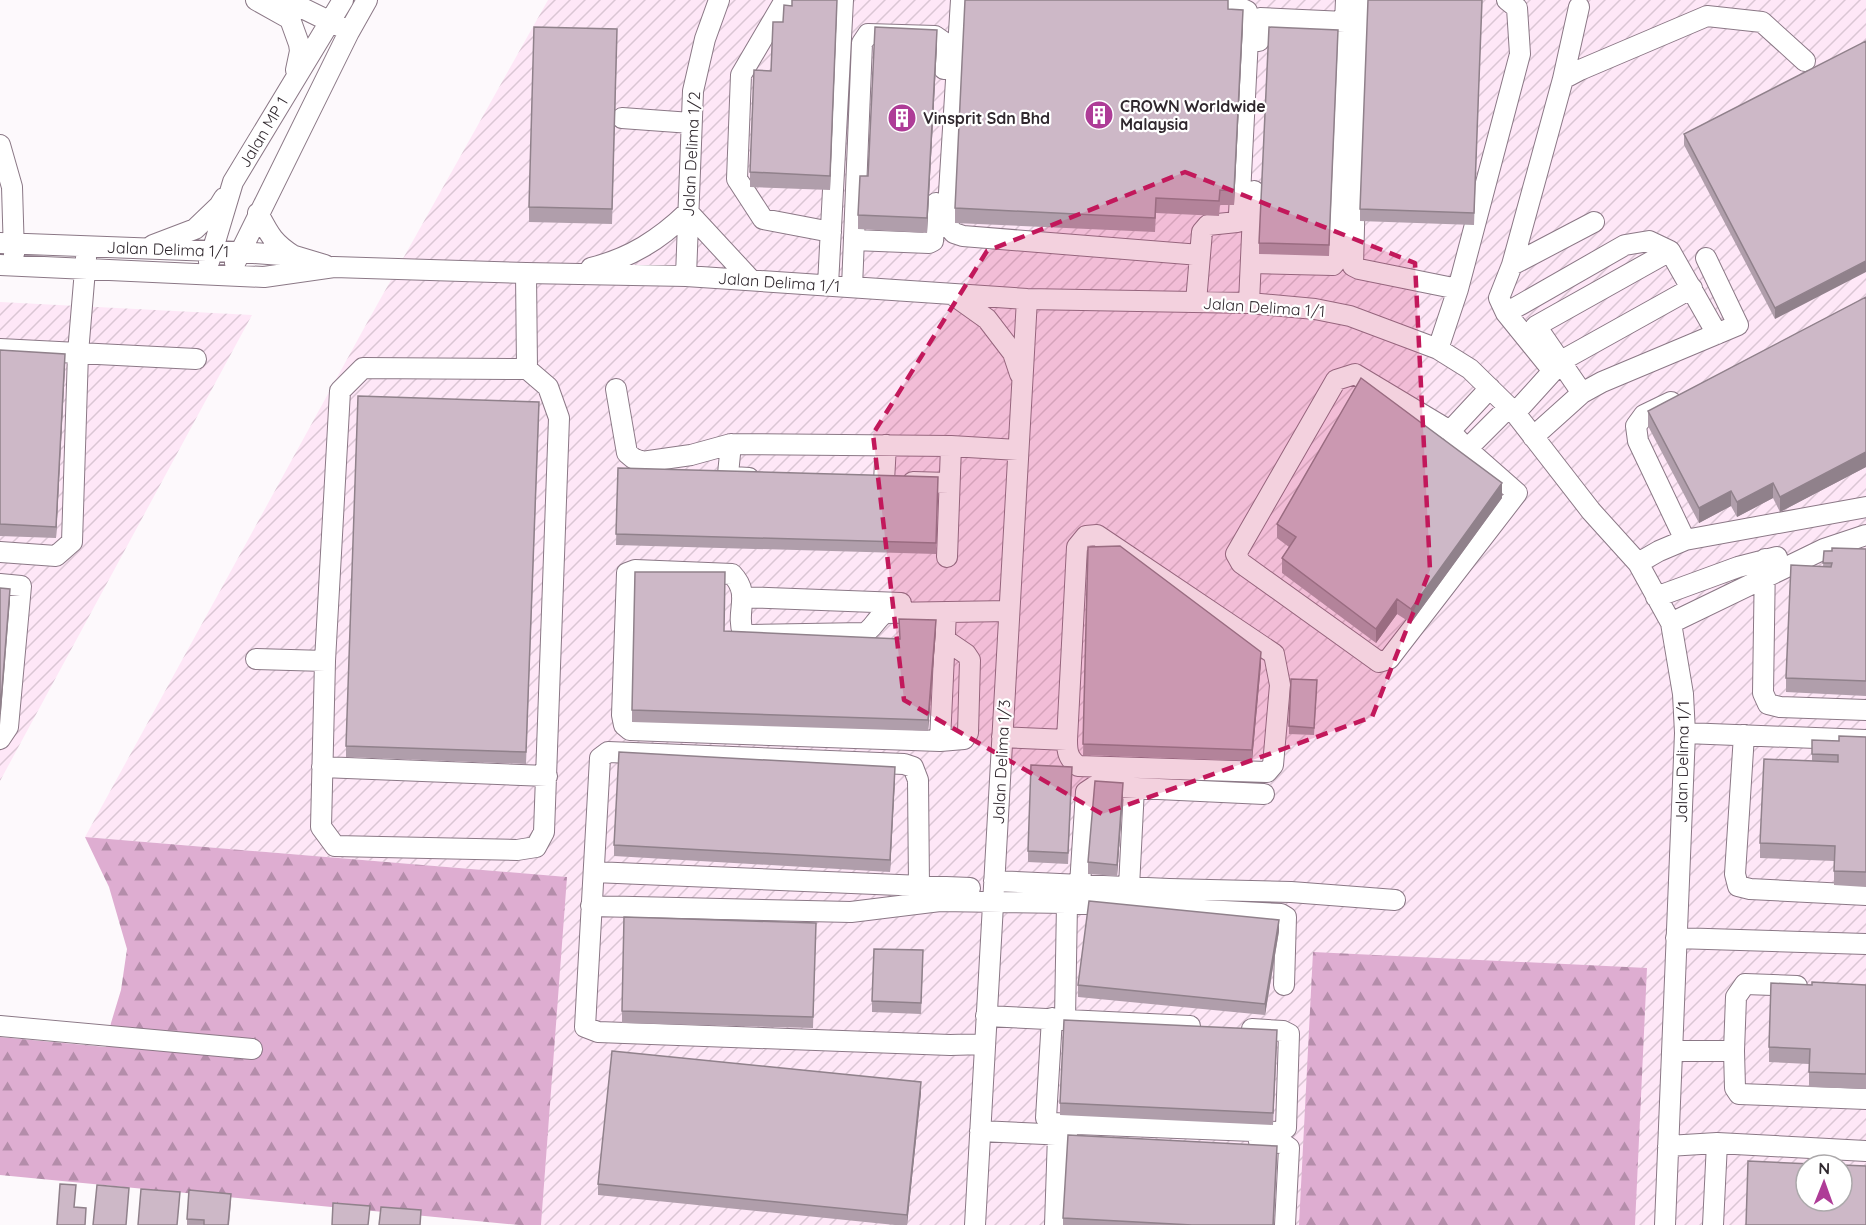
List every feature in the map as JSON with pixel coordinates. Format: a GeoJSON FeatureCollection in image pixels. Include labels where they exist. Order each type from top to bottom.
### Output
{"type":"FeatureCollection","features":[{"type":"Feature","properties":{"kind":"street"},"geometry":{"type":"LineString","coordinates":[[256,0],[290,19],[300,51],[293,81]]}},
{"type":"Feature","properties":{"kind":"street"},"geometry":{"type":"LineString","coordinates":[[286,0],[349,32]]}},
{"type":"Feature","properties":{"kind":"street"},"geometry":{"type":"LineString","coordinates":[[342,0],[364,5]]}},
{"type":"Feature","properties":{"kind":"street","name":"Jalan MP 1"},"geometry":{"type":"LineString","coordinates":[[207,273],[233,182],[342,0]]}},
{"type":"Feature","properties":{"kind":"street","name":"Jalan Delima 1/2"},"geometry":{"type":"LineString","coordinates":[[686,276],[693,91],[705,39],[719,0]]}},
{"type":"Feature","properties":{"kind":"street"},"geometry":{"type":"LineString","coordinates":[[784,0],[741,75],[737,179],[764,219],[831,232]]}},
{"type":"Feature","properties":{"kind":"street"},"geometry":{"type":"LineString","coordinates":[[828,285],[843,0]]}},
{"type":"Feature","properties":{"kind":"street"},"geometry":{"type":"LineString","coordinates":[[961,0],[947,225],[954,233],[963,236],[1200,255]]}},
{"type":"Feature","properties":{"kind":"street"},"geometry":{"type":"LineString","coordinates":[[1196,302],[1202,232],[1208,225],[1237,222],[1239,214],[1249,19],[1246,11],[1234,5],[1205,2],[1205,0]]}},
{"type":"Feature","properties":{"kind":"street"},"geometry":{"type":"LineString","coordinates":[[1251,263],[1333,265],[1338,259],[1346,0]]}},
{"type":"Feature","properties":{"kind":"street"},"geometry":{"type":"LineString","coordinates":[[1360,0],[1353,266],[1458,289]]}},
{"type":"Feature","properties":{"kind":"street"},"geometry":{"type":"LineString","coordinates":[[1438,350],[1458,289],[1520,54],[1516,8],[1507,0]]}},
{"type":"Feature","properties":{"kind":"street","name":"Jalan MP 1"},"geometry":{"type":"LineString","coordinates":[[230,274],[258,213],[364,5]]}},
{"type":"Feature","properties":{"kind":"street"},"geometry":{"type":"LineString","coordinates":[[1467,449],[1553,371],[1506,313],[1499,298],[1512,265],[1563,79],[1579,7]]}},
{"type":"Feature","properties":{"kind":"street"},"geometry":{"type":"LineString","coordinates":[[1563,79],[1707,8],[1762,22],[1805,61]]}},
{"type":"Feature","properties":{"kind":"street"},"geometry":{"type":"LineString","coordinates":[[1249,303],[1260,9],[1345,22]]}},
{"type":"Feature","properties":{"kind":"street"},"geometry":{"type":"LineString","coordinates":[[852,287],[862,43],[868,34],[935,36],[945,43],[933,242],[854,240]]}},
{"type":"Feature","properties":{"kind":"street"},"geometry":{"type":"LineString","coordinates":[[622,118],[692,123]]}},
{"type":"Feature","properties":{"kind":"street"},"geometry":{"type":"LineString","coordinates":[[0,145],[12,187],[6,266]]}},
{"type":"Feature","properties":{"kind":"street"},"geometry":{"type":"LineString","coordinates":[[145,248],[195,229],[219,206],[233,182]]}},
{"type":"Feature","properties":{"kind":"street"},"geometry":{"type":"LineString","coordinates":[[565,274],[612,262],[634,253],[653,242],[688,212],[751,280]]}},
{"type":"Feature","properties":{"kind":"street"},"geometry":{"type":"LineString","coordinates":[[258,213],[272,238],[281,248],[295,256]]}},
{"type":"Feature","properties":{"kind":"street"},"geometry":{"type":"LineString","coordinates":[[1512,265],[1594,222]]}},
{"type":"Feature","properties":{"kind":"street"},"geometry":{"type":"LineString","coordinates":[[1506,313],[1625,245],[1648,241],[1670,250],[1717,334]]}},
{"type":"Feature","properties":{"kind":"street","name":"Jalan Delima 1/1"},"geometry":{"type":"LineString","coordinates":[[7,243],[295,256],[333,267]]}},
{"type":"Feature","properties":{"kind":"street"},"geometry":{"type":"LineString","coordinates":[[0,552],[56,556],[72,542],[78,353],[87,246]]}},
{"type":"Feature","properties":{"kind":"street"},"geometry":{"type":"LineString","coordinates":[[1582,393],[1536,326],[1670,250]]}},
{"type":"Feature","properties":{"kind":"street"},"geometry":{"type":"LineString","coordinates":[[1533,437],[1582,393],[1602,382],[1738,325],[1706,258]]}},
{"type":"Feature","properties":{"kind":"street","name":"Jalan Delima 1/1"},"geometry":{"type":"LineString","coordinates":[[6,266],[264,277],[333,267],[686,276],[1027,299],[1249,303],[1315,309],[1350,316],[1438,350],[1470,369],[1512,410],[1591,511],[1638,563],[1671,623],[1683,694],[1685,733],[1665,1225]]}},
{"type":"Feature","properties":{"kind":"street"},"geometry":{"type":"LineString","coordinates":[[526,273],[527,369]]}},
{"type":"Feature","properties":{"kind":"street"},"geometry":{"type":"LineString","coordinates":[[1561,361],[1692,288]]}},
{"type":"Feature","properties":{"kind":"street"},"geometry":{"type":"LineString","coordinates":[[952,294],[987,320],[1013,352],[1022,382]]}},
{"type":"Feature","properties":{"kind":"street","name":"Jalan Delima 1/3"},"geometry":{"type":"LineString","coordinates":[[975,1225],[1027,299]]}},
{"type":"Feature","properties":{"kind":"street"},"geometry":{"type":"LineString","coordinates":[[0,349],[196,359]]}},
{"type":"Feature","properties":{"kind":"street"},"geometry":{"type":"LineString","coordinates":[[363,368],[527,369],[548,387],[559,418],[544,832],[536,847],[517,850],[334,846],[321,827],[325,661],[340,391],[363,368]]}},
{"type":"Feature","properties":{"kind":"street"},"geometry":{"type":"LineString","coordinates":[[1354,375],[1450,430],[1467,449],[1517,493],[1389,659],[1379,662],[1241,563],[1236,554],[1336,380],[1354,375]]}},
{"type":"Feature","properties":{"kind":"street"},"geometry":{"type":"LineString","coordinates":[[1450,430],[1490,388]]}},
{"type":"Feature","properties":{"kind":"street"},"geometry":{"type":"LineString","coordinates":[[616,389],[627,453],[642,462],[692,455],[731,444],[951,446],[1018,450]]}},
{"type":"Feature","properties":{"kind":"street"},"geometry":{"type":"LineString","coordinates":[[1685,540],[1638,441],[1636,426],[1644,415],[1687,394]]}},
{"type":"Feature","properties":{"kind":"street"},"geometry":{"type":"LineString","coordinates":[[731,444],[728,474],[730,476],[768,478]]}},
{"type":"Feature","properties":{"kind":"street"},"geometry":{"type":"LineString","coordinates":[[884,481],[886,445]]}},
{"type":"Feature","properties":{"kind":"street"},"geometry":{"type":"LineString","coordinates":[[947,556],[951,446]]}},
{"type":"Feature","properties":{"kind":"street"},"geometry":{"type":"LineString","coordinates":[[861,480],[949,483]]}},
{"type":"Feature","properties":{"kind":"street"},"geometry":{"type":"LineString","coordinates":[[1638,563],[1685,540],[1866,507]]}},
{"type":"Feature","properties":{"kind":"street"},"geometry":{"type":"LineString","coordinates":[[1097,535],[1274,654],[1280,685],[1273,765],[1267,772],[1078,766],[1067,753],[1067,740],[1077,547],[1086,536],[1097,535]]}},
{"type":"Feature","properties":{"kind":"street"},"geometry":{"type":"LineString","coordinates":[[1671,623],[1765,569],[1866,535]]}},
{"type":"Feature","properties":{"kind":"street"},"geometry":{"type":"LineString","coordinates":[[1656,597],[1738,567],[1765,569]]}},
{"type":"Feature","properties":{"kind":"street"},"geometry":{"type":"LineString","coordinates":[[1765,569],[1763,693],[1768,704],[1780,707],[1866,710]]}},
{"type":"Feature","properties":{"kind":"street"},"geometry":{"type":"LineString","coordinates":[[944,639],[966,654],[970,660],[968,733],[964,739],[940,741],[630,730],[624,725],[622,715],[627,573],[635,570],[732,574],[741,583],[741,627],[743,633],[751,635],[864,633],[870,631],[881,615],[886,613],[1009,609]]}},
{"type":"Feature","properties":{"kind":"street"},"geometry":{"type":"LineString","coordinates":[[0,584],[21,586],[8,727],[0,739]]}},
{"type":"Feature","properties":{"kind":"street"},"geometry":{"type":"LineString","coordinates":[[742,597],[1009,609]]}},
{"type":"Feature","properties":{"kind":"street"},"geometry":{"type":"LineString","coordinates":[[940,741],[946,612]]}},
{"type":"Feature","properties":{"kind":"street"},"geometry":{"type":"LineString","coordinates":[[256,659],[325,661]]}},
{"type":"Feature","properties":{"kind":"street"},"geometry":{"type":"LineString","coordinates":[[1685,733],[1866,740]]}},
{"type":"Feature","properties":{"kind":"street"},"geometry":{"type":"LineString","coordinates":[[1744,735],[1735,874],[1738,886],[1750,889],[1866,895]]}},
{"type":"Feature","properties":{"kind":"street"},"geometry":{"type":"LineString","coordinates":[[1002,737],[1067,740]]}},
{"type":"Feature","properties":{"kind":"street"},"geometry":{"type":"LineString","coordinates":[[919,887],[918,780],[913,767],[904,764],[608,752],[600,759],[585,1026],[598,1032],[950,1045],[985,1044]]}},
{"type":"Feature","properties":{"kind":"street"},"geometry":{"type":"LineString","coordinates":[[322,767],[547,776]]}},
{"type":"Feature","properties":{"kind":"street"},"geometry":{"type":"LineString","coordinates":[[1080,885],[1086,792],[1095,786],[1264,794]]}},
{"type":"Feature","properties":{"kind":"street"},"geometry":{"type":"LineString","coordinates":[[1129,887],[1134,788]]}},
{"type":"Feature","properties":{"kind":"street"},"geometry":{"type":"LineString","coordinates":[[594,872],[994,890],[1080,885],[1291,892],[1395,900]]}},
{"type":"Feature","properties":{"kind":"street"},"geometry":{"type":"LineString","coordinates":[[591,906],[851,912],[940,901],[994,890],[1067,903],[1281,914],[1286,916],[1284,986]]}},
{"type":"Feature","properties":{"kind":"street"},"geometry":{"type":"LineString","coordinates":[[1067,903],[1058,1019],[1046,1118],[1051,1123],[1279,1132],[1286,1128],[1289,1034],[1282,1031],[1237,1028]]}},
{"type":"Feature","properties":{"kind":"street"},"geometry":{"type":"LineString","coordinates":[[1676,939],[1866,944]]}},
{"type":"Feature","properties":{"kind":"street"},"geometry":{"type":"LineString","coordinates":[[1811,987],[1745,984],[1736,997],[1735,1088],[1739,1094],[1866,1100]]}},
{"type":"Feature","properties":{"kind":"street"},"geometry":{"type":"LineString","coordinates":[[987,1016],[1214,1027]]}},
{"type":"Feature","properties":{"kind":"street"},"geometry":{"type":"LineString","coordinates":[[0,1026],[252,1049]]}},
{"type":"Feature","properties":{"kind":"street"},"geometry":{"type":"LineString","coordinates":[[1672,1051],[1734,1051]]}},
{"type":"Feature","properties":{"kind":"street"},"geometry":{"type":"LineString","coordinates":[[980,1131],[1282,1143],[1289,1148],[1285,1225]]}},
{"type":"Feature","properties":{"kind":"street"},"geometry":{"type":"LineString","coordinates":[[1055,1225],[1058,1135]]}},
{"type":"Feature","properties":{"kind":"street"},"geometry":{"type":"LineString","coordinates":[[1713,1225],[1717,1143]]}},
{"type":"Feature","properties":{"kind":"street"},"geometry":{"type":"LineString","coordinates":[[1668,1146],[1717,1143],[1866,1151]]}},
{"type":"Feature","properties":{"kind":"highlighted area"},"geometry":{"type":"Polygon","coordinates":[[[1185,172],[1415,263],[1430,570],[1372,717],[1102,814],[904,700],[873,434],[987,251],[1185,172]]]}},
{"type":"Feature","properties":{"kind":"shaded area"},"geometry":{"type":"Polygon","coordinates":[[[548,0],[1866,0],[1866,1225],[541,1225],[566,877],[85,837],[368,321],[548,0]]]}},
{"type":"Feature","properties":{"kind":"shaded area"},"geometry":{"type":"Polygon","coordinates":[[[0,302],[252,315],[0,781],[0,302]]]}},
{"type":"Feature","properties":{"kind":"green space"},"geometry":{"type":"Polygon","coordinates":[[[85,837],[567,877],[541,1225],[519,1225],[0,1175],[0,1037],[106,1047],[121,990],[127,949],[109,887],[85,837]]]}},
{"type":"Feature","properties":{"kind":"green space"},"geometry":{"type":"Polygon","coordinates":[[[1313,952],[1647,968],[1635,1225],[1299,1225],[1313,952]]]}},
{"type":"Feature","properties":{"kind":"building"},"geometry":{"type":"Polygon","coordinates":[[[792,0],[837,0],[830,176],[750,172],[754,70],[771,71],[773,22],[783,22],[784,5],[792,6],[792,0]]]}},
{"type":"Feature","properties":{"kind":"building","name":"CROWN Worldwide Malaysia"},"geometry":{"type":"Polygon","coordinates":[[[965,0],[1228,0],[1228,9],[1243,10],[1234,191],[1220,190],[1219,201],[1156,198],[1155,218],[955,208],[965,0]]]}},
{"type":"Feature","properties":{"kind":"building"},"geometry":{"type":"Polygon","coordinates":[[[1368,0],[1482,0],[1474,213],[1360,209],[1368,0]]]}},
{"type":"Feature","properties":{"kind":"building"},"geometry":{"type":"Polygon","coordinates":[[[534,27],[617,29],[612,209],[529,207],[534,27]]]}},
{"type":"Feature","properties":{"kind":"building","name":"Vinsprit Sdn Bhd"},"geometry":{"type":"Polygon","coordinates":[[[875,27],[937,30],[927,218],[858,215],[860,176],[868,176],[875,27]]]}},
{"type":"Feature","properties":{"kind":"building"},"geometry":{"type":"Polygon","coordinates":[[[1269,27],[1338,30],[1329,245],[1259,243],[1269,27]]]}},
{"type":"Feature","properties":{"kind":"building"},"geometry":{"type":"Polygon","coordinates":[[[1866,41],[1866,261],[1775,308],[1684,134],[1866,41]]]}},
{"type":"Feature","properties":{"kind":"building"},"geometry":{"type":"Polygon","coordinates":[[[1866,297],[1866,452],[1780,497],[1773,483],[1737,502],[1731,491],[1699,508],[1648,411],[1866,297]]]}},
{"type":"Feature","properties":{"kind":"building"},"geometry":{"type":"Polygon","coordinates":[[[0,350],[65,354],[56,527],[0,524],[0,350]]]}},
{"type":"Feature","properties":{"kind":"building"},"geometry":{"type":"Polygon","coordinates":[[[1361,378],[1502,483],[1411,609],[1397,599],[1376,629],[1282,558],[1296,537],[1277,524],[1361,378]]]}},
{"type":"Feature","properties":{"kind":"building"},"geometry":{"type":"Polygon","coordinates":[[[358,396],[539,402],[526,752],[346,746],[358,396]]]}},
{"type":"Feature","properties":{"kind":"building"},"geometry":{"type":"Polygon","coordinates":[[[618,468],[938,477],[936,543],[616,534],[618,468]]]}},
{"type":"Feature","properties":{"kind":"building"},"geometry":{"type":"Polygon","coordinates":[[[1120,546],[1261,652],[1252,750],[1083,744],[1088,547],[1120,546]]]}},
{"type":"Feature","properties":{"kind":"building"},"geometry":{"type":"Polygon","coordinates":[[[1832,548],[1866,549],[1866,681],[1786,678],[1791,565],[1831,567],[1832,563],[1823,563],[1824,551],[1832,551],[1832,548]]]}},
{"type":"Feature","properties":{"kind":"building"},"geometry":{"type":"Polygon","coordinates":[[[635,572],[725,572],[724,631],[900,639],[899,619],[936,620],[928,720],[632,710],[635,572]]]}},
{"type":"Feature","properties":{"kind":"building"},"geometry":{"type":"Polygon","coordinates":[[[0,588],[10,589],[0,714],[0,588]]]}},
{"type":"Feature","properties":{"kind":"building"},"geometry":{"type":"Polygon","coordinates":[[[1291,679],[1317,680],[1314,728],[1289,726],[1291,679]]]}},
{"type":"Feature","properties":{"kind":"building"},"geometry":{"type":"Polygon","coordinates":[[[1839,736],[1866,737],[1866,872],[1834,871],[1835,846],[1760,843],[1764,759],[1838,762],[1838,755],[1812,754],[1812,740],[1839,741],[1839,736]]]}},
{"type":"Feature","properties":{"kind":"building"},"geometry":{"type":"Polygon","coordinates":[[[619,752],[895,767],[890,860],[614,845],[619,752]]]}},
{"type":"Feature","properties":{"kind":"building"},"geometry":{"type":"Polygon","coordinates":[[[1031,765],[1072,767],[1068,853],[1028,851],[1031,765]]]}},
{"type":"Feature","properties":{"kind":"building"},"geometry":{"type":"Polygon","coordinates":[[[1095,781],[1123,783],[1117,865],[1088,862],[1095,781]]]}},
{"type":"Feature","properties":{"kind":"building"},"geometry":{"type":"Polygon","coordinates":[[[1089,901],[1279,920],[1265,1004],[1078,985],[1089,901]]]}},
{"type":"Feature","properties":{"kind":"building"},"geometry":{"type":"Polygon","coordinates":[[[624,917],[816,923],[813,1017],[622,1011],[624,917]]]}},
{"type":"Feature","properties":{"kind":"building"},"geometry":{"type":"Polygon","coordinates":[[[874,949],[923,950],[921,1003],[872,1001],[874,949]]]}},
{"type":"Feature","properties":{"kind":"building"},"geometry":{"type":"Polygon","coordinates":[[[1812,982],[1866,985],[1866,1074],[1809,1072],[1810,1049],[1769,1047],[1771,983],[1812,985],[1812,982]]]}},
{"type":"Feature","properties":{"kind":"building"},"geometry":{"type":"Polygon","coordinates":[[[1064,1020],[1277,1030],[1273,1113],[1060,1103],[1064,1020]]]}},
{"type":"Feature","properties":{"kind":"building"},"geometry":{"type":"Polygon","coordinates":[[[612,1051],[921,1082],[907,1215],[598,1184],[612,1051]]]}},
{"type":"Feature","properties":{"kind":"building"},"geometry":{"type":"Polygon","coordinates":[[[1068,1135],[1277,1146],[1273,1225],[1192,1225],[1063,1218],[1068,1135]]]}},
{"type":"Feature","properties":{"kind":"building"},"geometry":{"type":"Polygon","coordinates":[[[1748,1161],[1794,1163],[1794,1213],[1854,1213],[1854,1166],[1866,1166],[1866,1225],[1746,1225],[1748,1161]]]}},
{"type":"Feature","properties":{"kind":"building"},"geometry":{"type":"Polygon","coordinates":[[[60,1184],[76,1185],[74,1207],[86,1208],[85,1225],[57,1225],[60,1184]]]}},
{"type":"Feature","properties":{"kind":"building"},"geometry":{"type":"Polygon","coordinates":[[[97,1185],[129,1188],[126,1225],[93,1225],[97,1185]]]}},
{"type":"Feature","properties":{"kind":"building"},"geometry":{"type":"Polygon","coordinates":[[[141,1189],[180,1192],[177,1225],[138,1225],[141,1189]]]}},
{"type":"Feature","properties":{"kind":"building"},"geometry":{"type":"Polygon","coordinates":[[[189,1190],[231,1194],[228,1225],[204,1225],[204,1220],[187,1219],[189,1190]]]}},
{"type":"Feature","properties":{"kind":"building"},"geometry":{"type":"Polygon","coordinates":[[[333,1203],[370,1206],[368,1225],[332,1225],[333,1203]]]}},
{"type":"Feature","properties":{"kind":"building"},"geometry":{"type":"Polygon","coordinates":[[[381,1207],[421,1210],[420,1225],[379,1225],[381,1207]]]}},
{"type":"Feature","properties":{"kind":"place","name":"CROWN Worldwide Malaysia"},"geometry":{"type":"Point","coordinates":[1099,115]}},
{"type":"Feature","properties":{"kind":"place","name":"Vinsprit Sdn Bhd"},"geometry":{"type":"Point","coordinates":[902,118]}}]}
